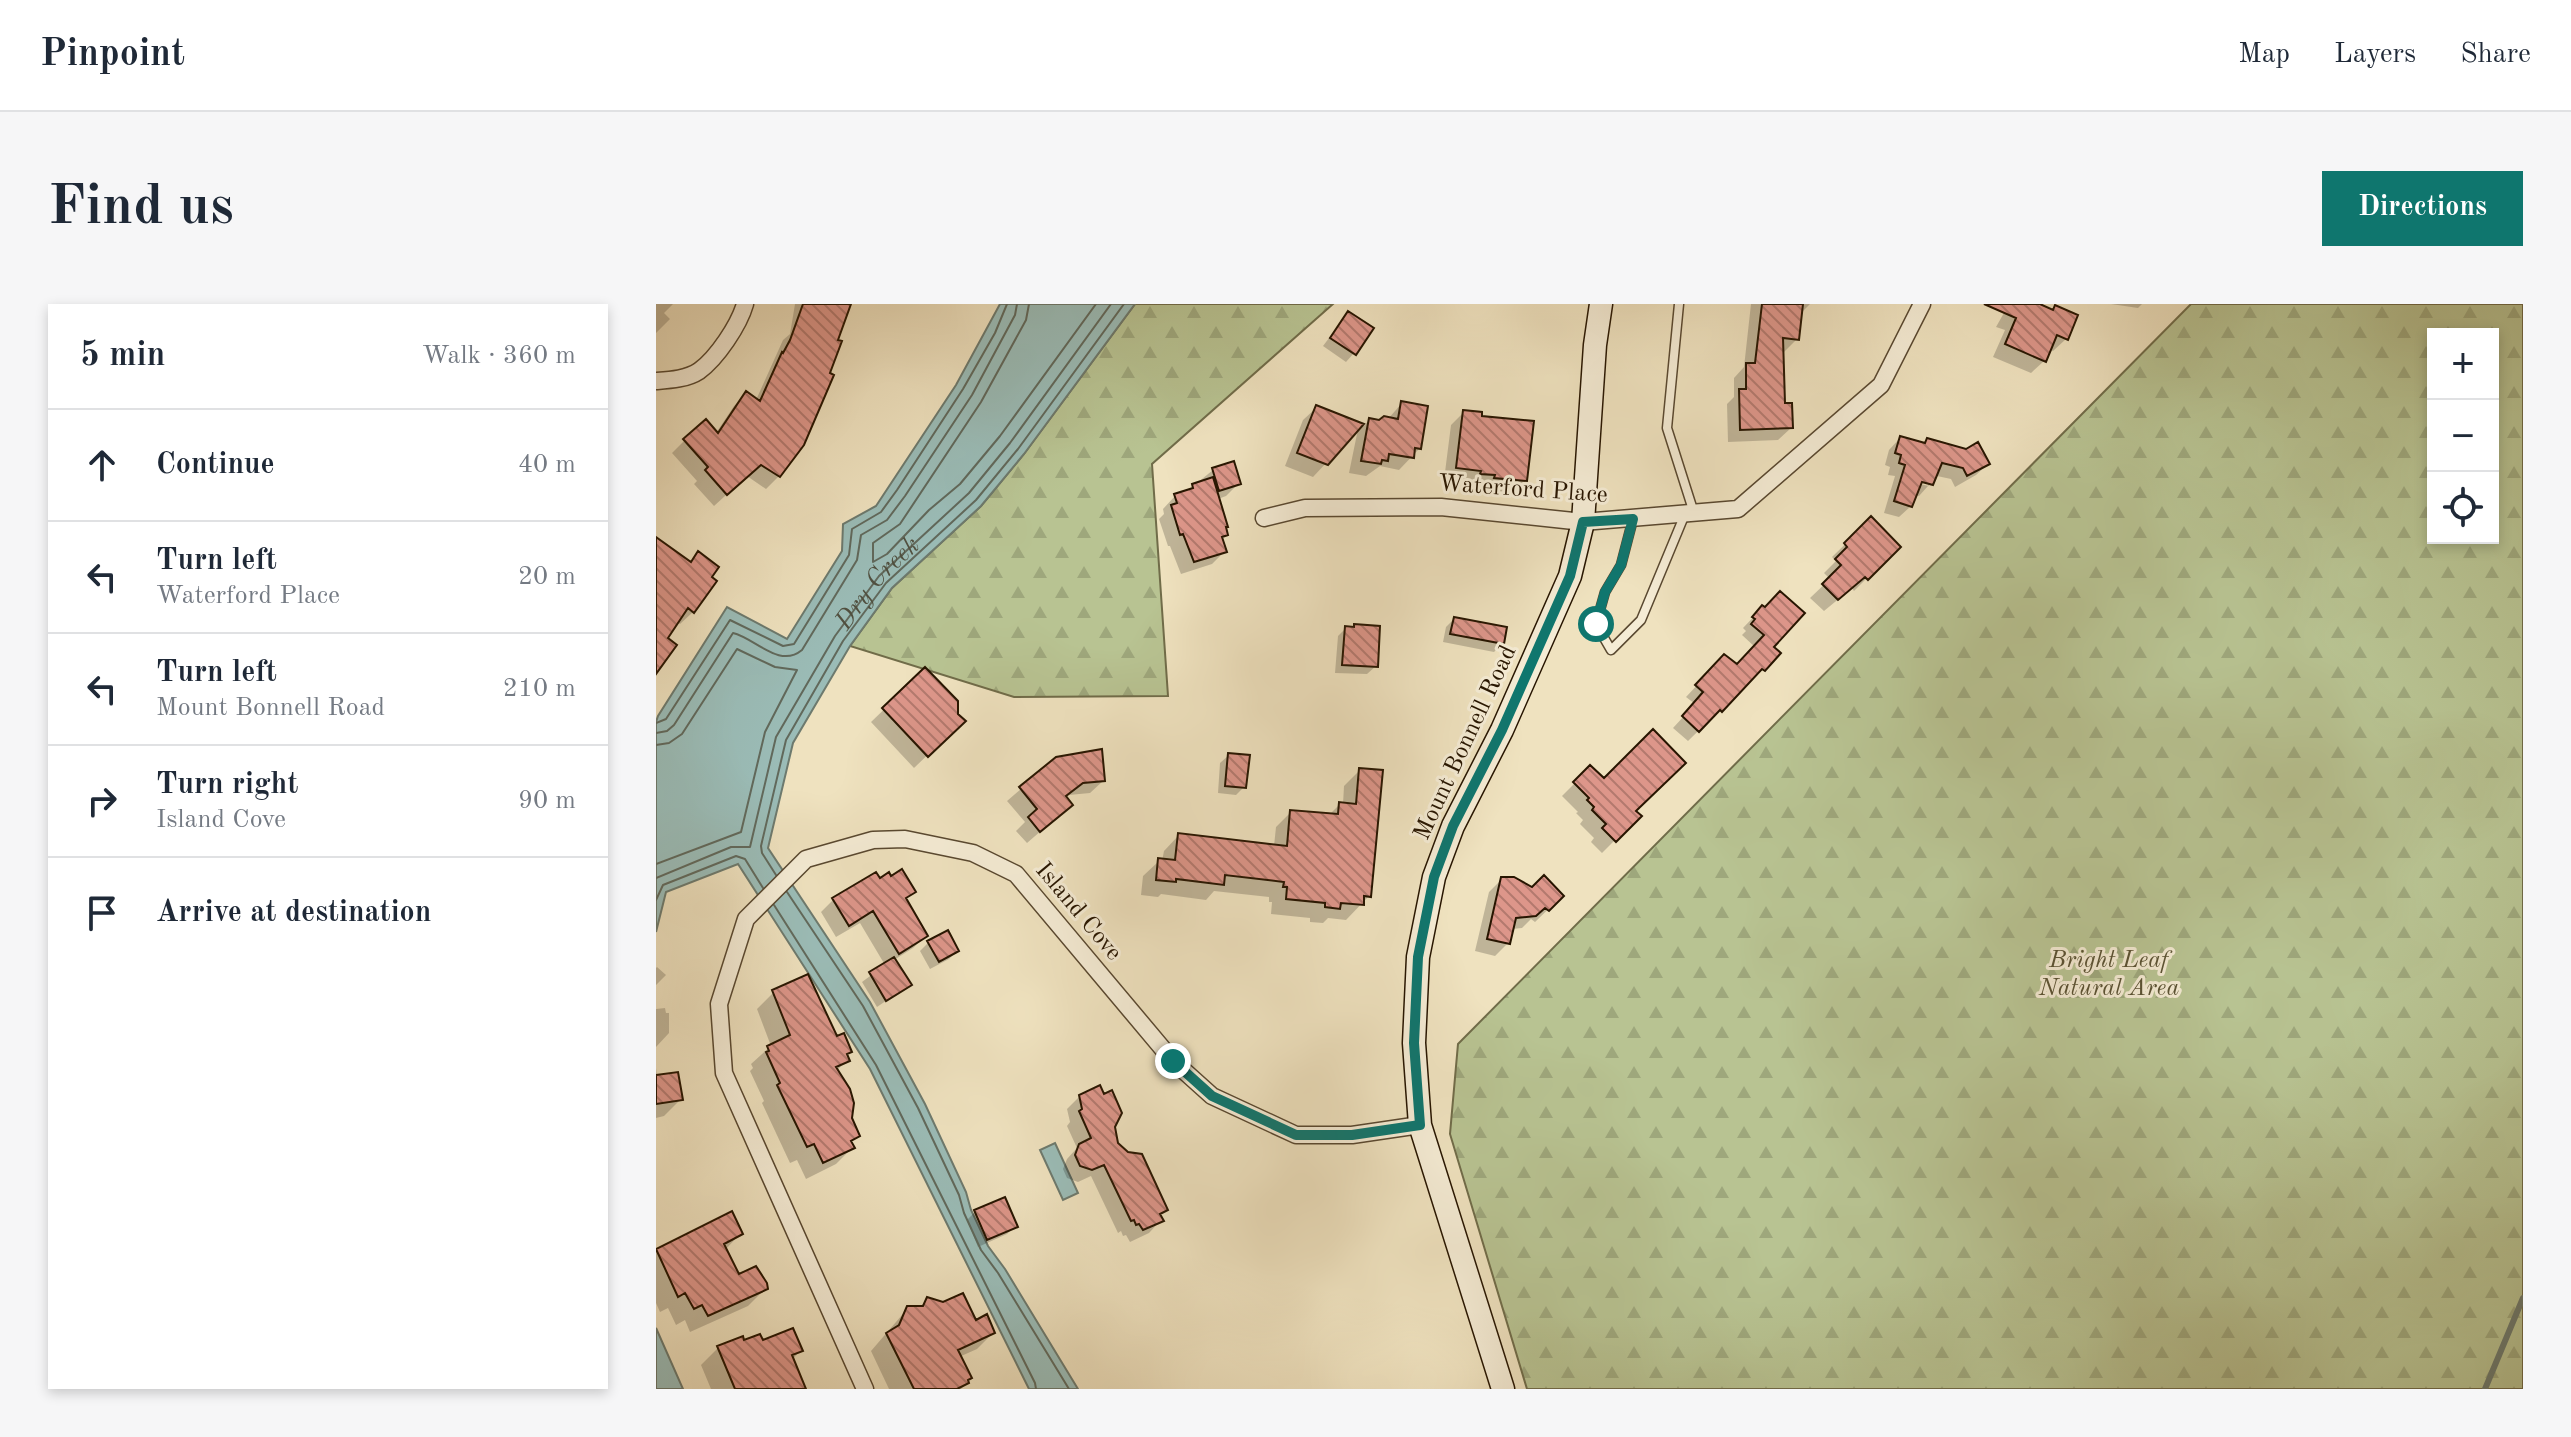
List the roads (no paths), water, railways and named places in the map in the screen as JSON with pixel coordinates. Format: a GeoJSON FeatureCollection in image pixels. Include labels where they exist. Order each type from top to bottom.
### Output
{"type":"FeatureCollection","features":[{"type":"Feature","properties":{"kind":"street"},"geometry":{"type":"LineString","coordinates":[[656,381],[676,379],[698,371],[726,342],[745,304]]}},
{"type":"Feature","properties":{"kind":"street","name":"Mount Bonnell Road"},"geometry":{"type":"LineString","coordinates":[[1503,1389],[1420,1125],[1414,1043],[1418,957],[1434,877],[1453,826],[1502,730],[1570,576],[1583,522],[1595,345],[1601,304]]}},
{"type":"Feature","properties":{"kind":"street","name":"Waterford Place"},"geometry":{"type":"LineString","coordinates":[[1264,518],[1305,508],[1441,507],[1583,522],[1738,509],[1881,385],[1922,304]]}},
{"type":"Feature","properties":{"kind":"street","name":"Island Cove"},"geometry":{"type":"LineString","coordinates":[[865,1389],[724,1073],[719,1004],[746,919],[806,859],[873,840],[905,839],[973,853],[1016,874],[1173,1061],[1212,1096],[1296,1135],[1352,1135],[1420,1125]]}},
{"type":"Feature","properties":{"kind":"lane"},"geometry":{"type":"LineString","coordinates":[[1633,519],[1621,565],[1605,592],[1596,624],[1611,650],[1641,620],[1690,514],[1667,428],[1679,304]]}},
{"type":"Feature","properties":{"kind":"water","name":"Dry Creek"},"geometry":{"type":"Polygon","coordinates":[[[1000,304],[1135,304],[1024,454],[981,506],[892,588],[850,646],[793,743],[768,848],[870,1002],[925,1104],[988,1246],[1078,1389],[1029,1389],[870,1069],[738,864],[666,892],[656,932],[658,716],[727,607],[787,639],[842,551],[843,524],[876,506],[956,385],[1000,304]]]}},
{"type":"Feature","properties":{"kind":"water"},"geometry":{"type":"Polygon","coordinates":[[[1055,1143],[1078,1193],[1063,1200],[1040,1150],[1055,1143]]]}},
{"type":"Feature","properties":{"kind":"water"},"geometry":{"type":"Polygon","coordinates":[[[656,1328],[683,1389],[656,1389],[656,1328]]]}},
{"type":"Feature","properties":{"kind":"waterway"},"geometry":{"type":"LineString","coordinates":[[2485,1389],[2523,1298]]}},
{"type":"Feature","properties":{"kind":"park label","name":"Bright Leaf Natural Area"},"geometry":{"type":"Point","coordinates":[2109,975]}}]}
